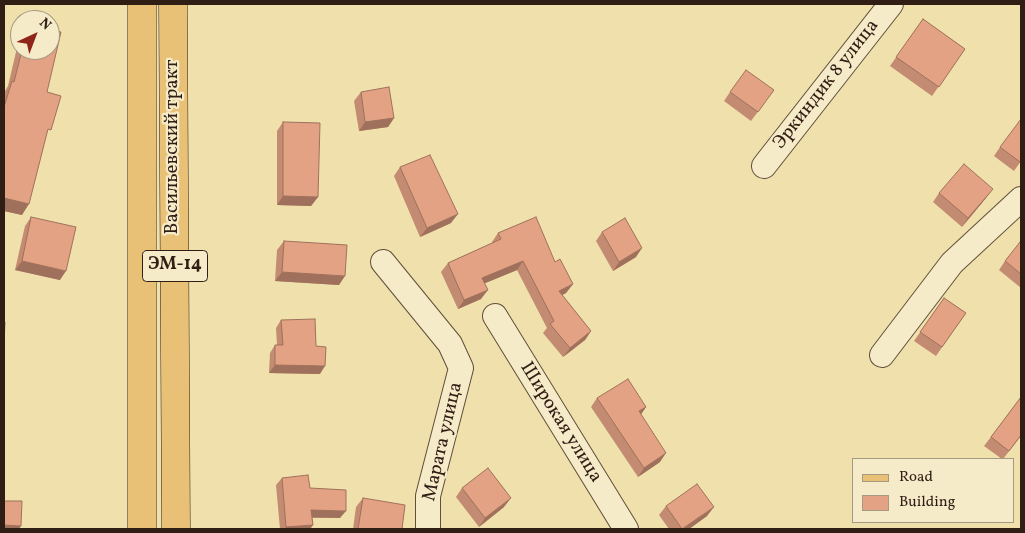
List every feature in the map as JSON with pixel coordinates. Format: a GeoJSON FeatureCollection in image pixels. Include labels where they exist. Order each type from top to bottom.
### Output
{"type":"FeatureCollection","features":[{"type":"Feature","properties":{"kind":"main road","name":"Васильевский тракт"},"geometry":{"type":"LineString","coordinates":[[142,4],[142,529]]}},
{"type":"Feature","properties":{"kind":"main road","name":"Васильевский тракт"},"geometry":{"type":"LineString","coordinates":[[173,4],[176,529]]}},
{"type":"Feature","properties":{"kind":"street","name":"Эркиндик 8 улица"},"geometry":{"type":"LineString","coordinates":[[764,166],[891,4]]}},
{"type":"Feature","properties":{"kind":"street"},"geometry":{"type":"LineString","coordinates":[[882,355],[952,263],[1021,199]]}},
{"type":"Feature","properties":{"kind":"street","name":"Марата улица"},"geometry":{"type":"LineString","coordinates":[[383,262],[450,344],[461,368],[428,496],[428,529]]}},
{"type":"Feature","properties":{"kind":"street","name":"Широкая улица"},"geometry":{"type":"LineString","coordinates":[[495,316],[626,529]]}},
{"type":"Feature","properties":{"kind":"building"},"geometry":{"type":"Polygon","coordinates":[[[923,19],[965,49],[939,87],[896,57],[923,19]]]}},
{"type":"Feature","properties":{"kind":"building"},"geometry":{"type":"Polygon","coordinates":[[[20,60],[54,60],[47,92],[61,96],[51,130],[48,129],[29,204],[4,198],[4,107],[12,81],[14,82],[20,60]]]}},
{"type":"Feature","properties":{"kind":"building"},"geometry":{"type":"Polygon","coordinates":[[[746,70],[774,90],[758,112],[730,92],[746,70]]]}},
{"type":"Feature","properties":{"kind":"building"},"geometry":{"type":"Polygon","coordinates":[[[389,87],[394,118],[365,122],[361,92],[389,87]]]}},
{"type":"Feature","properties":{"kind":"building"},"geometry":{"type":"Polygon","coordinates":[[[1021,119],[1021,161],[1020,162],[1000,147],[1021,119]]]}},
{"type":"Feature","properties":{"kind":"building"},"geometry":{"type":"Polygon","coordinates":[[[283,122],[320,123],[318,197],[283,196],[283,122]]]}},
{"type":"Feature","properties":{"kind":"building"},"geometry":{"type":"Polygon","coordinates":[[[430,155],[458,214],[427,228],[400,167],[430,155]]]}},
{"type":"Feature","properties":{"kind":"building"},"geometry":{"type":"Polygon","coordinates":[[[964,164],[993,189],[968,218],[939,193],[964,164]]]}},
{"type":"Feature","properties":{"kind":"building"},"geometry":{"type":"Polygon","coordinates":[[[31,217],[76,227],[66,271],[22,261],[31,217]]]}},
{"type":"Feature","properties":{"kind":"building"},"geometry":{"type":"Polygon","coordinates":[[[536,217],[555,262],[560,259],[573,284],[559,291],[591,331],[570,348],[550,324],[554,321],[523,261],[482,278],[488,290],[464,300],[448,263],[501,239],[498,233],[536,217]]]}},
{"type":"Feature","properties":{"kind":"building"},"geometry":{"type":"Polygon","coordinates":[[[625,218],[642,248],[619,262],[602,232],[625,218]]]}},
{"type":"Feature","properties":{"kind":"building"},"geometry":{"type":"Polygon","coordinates":[[[284,241],[347,245],[345,276],[282,272],[284,241]]]}},
{"type":"Feature","properties":{"kind":"building"},"geometry":{"type":"Polygon","coordinates":[[[1021,243],[1021,274],[1005,261],[1021,243]]]}},
{"type":"Feature","properties":{"kind":"building"},"geometry":{"type":"Polygon","coordinates":[[[944,298],[966,313],[942,347],[920,332],[944,298]]]}},
{"type":"Feature","properties":{"kind":"building"},"geometry":{"type":"Polygon","coordinates":[[[315,319],[316,346],[326,347],[325,366],[275,365],[275,345],[283,345],[281,320],[315,319]]]}},
{"type":"Feature","properties":{"kind":"building"},"geometry":{"type":"Polygon","coordinates":[[[628,379],[646,407],[639,411],[666,453],[644,468],[597,398],[628,379]]]}},
{"type":"Feature","properties":{"kind":"building"},"geometry":{"type":"Polygon","coordinates":[[[1021,397],[1021,435],[1009,451],[991,437],[1021,397]]]}},
{"type":"Feature","properties":{"kind":"building"},"geometry":{"type":"Polygon","coordinates":[[[488,468],[511,498],[485,518],[462,488],[488,468]]]}},
{"type":"Feature","properties":{"kind":"building"},"geometry":{"type":"Polygon","coordinates":[[[308,475],[310,488],[346,490],[346,511],[311,510],[313,525],[286,527],[282,478],[308,475]]]}},
{"type":"Feature","properties":{"kind":"building"},"geometry":{"type":"Polygon","coordinates":[[[697,484],[714,507],[682,529],[666,506],[697,484]]]}},
{"type":"Feature","properties":{"kind":"building"},"geometry":{"type":"Polygon","coordinates":[[[363,498],[405,505],[402,529],[358,529],[363,498]]]}},
{"type":"Feature","properties":{"kind":"building"},"geometry":{"type":"Polygon","coordinates":[[[4,501],[22,501],[21,526],[4,525],[4,501]]]}}]}
